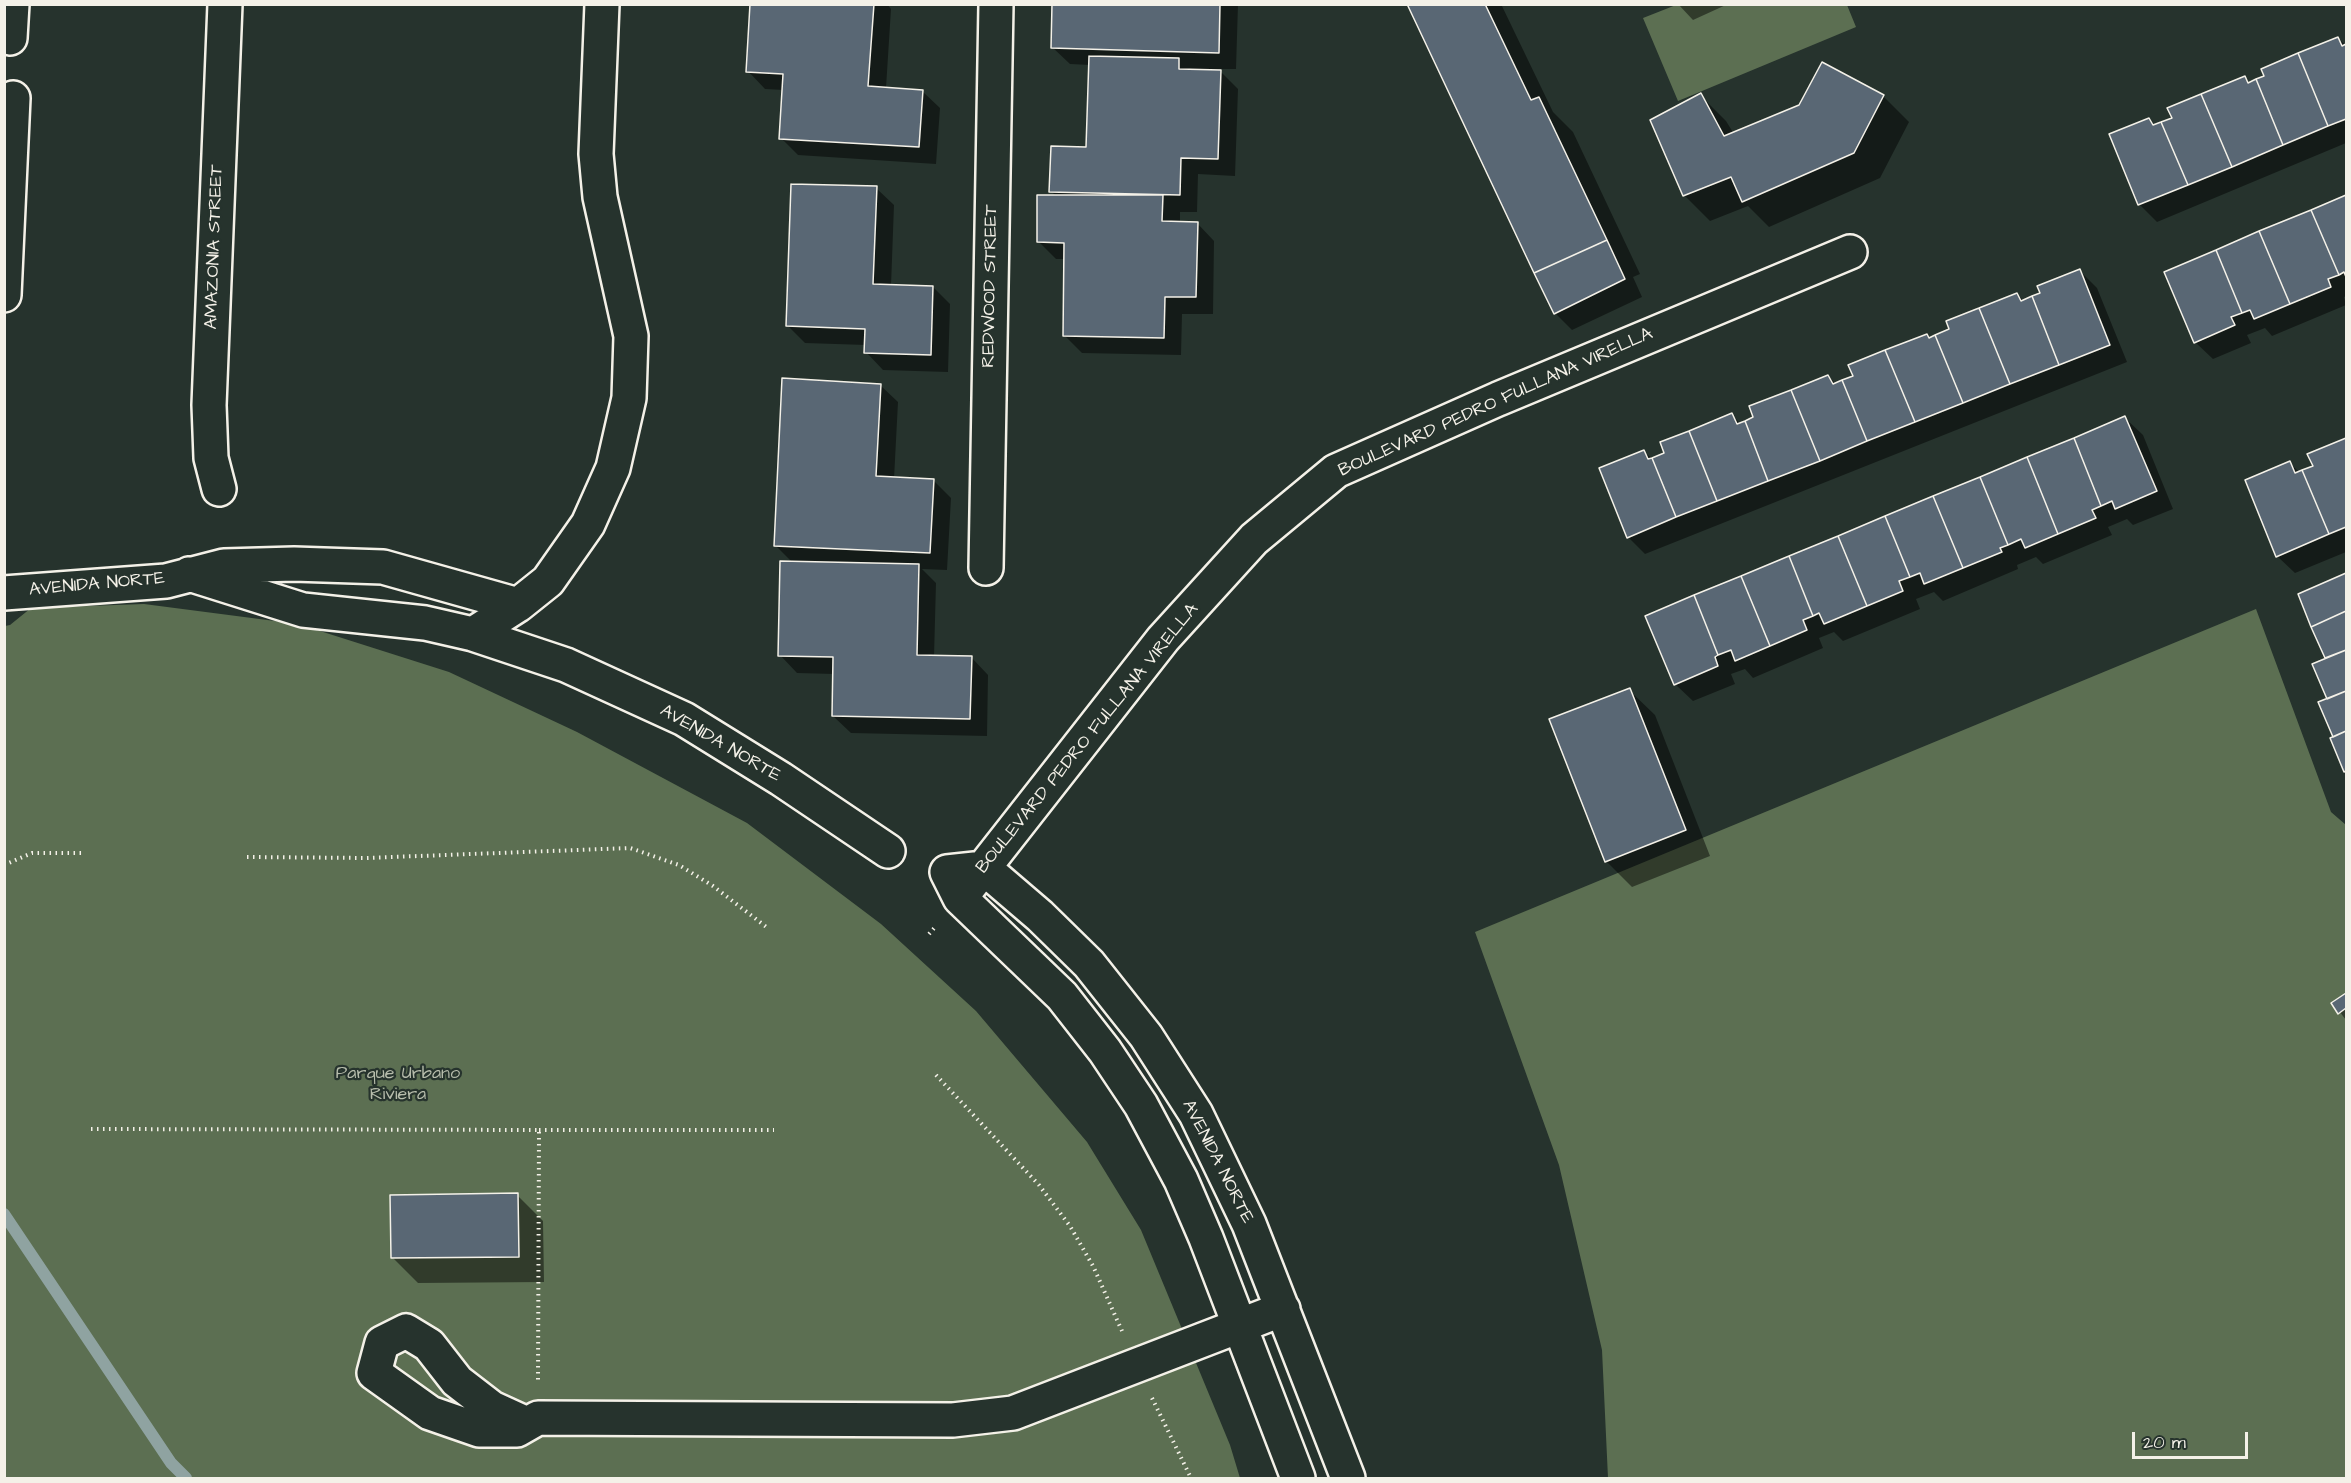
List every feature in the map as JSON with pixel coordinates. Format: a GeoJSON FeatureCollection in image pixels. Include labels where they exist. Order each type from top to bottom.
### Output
{"type":"FeatureCollection","features":[{"type":"Feature","properties":{"kind":"street"},"geometry":{"type":"LineString","coordinates":[[10,38],[12,4]]}},
{"type":"Feature","properties":{"kind":"street","name":"AMAZONIA STREET"},"geometry":{"type":"LineString","coordinates":[[219,489],[211,458],[209,405],[225,4]]}},
{"type":"Feature","properties":{"kind":"street"},"geometry":{"type":"LineString","coordinates":[[473,634],[518,605],[548,581],[588,524],[613,468],[629,398],[631,336],[600,197],[596,154],[602,4]]}},
{"type":"Feature","properties":{"kind":"street","name":"REDWOOD STREET"},"geometry":{"type":"LineString","coordinates":[[986,568],[996,4]]}},
{"type":"Feature","properties":{"kind":"street"},"geometry":{"type":"LineString","coordinates":[[4,296],[14,98]]}},
{"type":"Feature","properties":{"kind":"street","name":"BOULEVARD PEDRO FULLANA VIRELLA"},"geometry":{"type":"LineString","coordinates":[[1240,1325],[1181,1180],[1141,1105],[1105,1051],[1062,996],[953,885],[984,868],[1163,639],[1254,539],[1336,471],[1509,394],[1850,252]]}},
{"type":"Feature","properties":{"kind":"street","name":"AVENIDA NORTE"},"geometry":{"type":"LineString","coordinates":[[4,593],[166,581],[224,566],[294,564],[383,567],[518,605]]}},
{"type":"Feature","properties":{"kind":"street","name":"AVENIDA NORTE"},"geometry":{"type":"LineString","coordinates":[[189,574],[303,610],[425,624],[473,634],[566,666],[684,719],[782,779],[888,851]]}},
{"type":"Feature","properties":{"kind":"street","name":"AVENIDA NORTE"},"geometry":{"type":"LineString","coordinates":[[984,868],[1040,916],[1089,964],[1146,1036],[1196,1114],[1249,1224],[1348,1479]]}},
{"type":"Feature","properties":{"kind":"street"},"geometry":{"type":"LineString","coordinates":[[532,1421],[953,1420],[1013,1413],[1283,1309]]}},
{"type":"Feature","properties":{"kind":"street"},"geometry":{"type":"LineString","coordinates":[[1240,1325],[1298,1479]]}},
{"type":"Feature","properties":{"kind":"path"},"geometry":{"type":"LineString","coordinates":[[247,857],[355,859],[630,848],[679,865],[713,886],[769,929]]}},
{"type":"Feature","properties":{"kind":"path"},"geometry":{"type":"LineString","coordinates":[[4,865],[32,853],[82,853]]}},
{"type":"Feature","properties":{"kind":"path"},"geometry":{"type":"LineString","coordinates":[[936,1075],[1039,1185],[1070,1226],[1093,1266],[1191,1479]]}},
{"type":"Feature","properties":{"kind":"path"},"geometry":{"type":"LineString","coordinates":[[91,1130],[774,1130]]}},
{"type":"Feature","properties":{"kind":"path"},"geometry":{"type":"LineString","coordinates":[[532,1421],[539,1130]]}},
{"type":"Feature","properties":{"kind":"green space"},"geometry":{"type":"Polygon","coordinates":[[[1676,5],[1847,5],[1856,27],[1678,101],[1643,18],[1676,5]]]}},
{"type":"Feature","properties":{"kind":"green space","name":"Parque Urbano Riviera"},"geometry":{"type":"Polygon","coordinates":[[[144,604],[298,624],[449,672],[577,732],[747,823],[881,924],[976,1011],[1087,1142],[1141,1230],[1230,1445],[1240,1478],[5,1478],[5,626],[10,625],[31,608],[144,604]]]}},
{"type":"Feature","properties":{"kind":"green space"},"geometry":{"type":"Polygon","coordinates":[[[2256,609],[2331,812],[2346,825],[2346,993],[2331,1003],[2338,1013],[2346,1008],[2346,1478],[1608,1478],[1602,1350],[1559,1165],[1475,932],[2256,609]]]}},
{"type":"Feature","properties":{"kind":"building"},"geometry":{"type":"Polygon","coordinates":[[[750,4],[874,4],[868,86],[923,90],[919,147],[779,139],[783,74],[746,72],[750,4]]]}},
{"type":"Feature","properties":{"kind":"building"},"geometry":{"type":"Polygon","coordinates":[[[1052,4],[1220,4],[1219,53],[1051,48],[1052,4]]]}},
{"type":"Feature","properties":{"kind":"building"},"geometry":{"type":"Polygon","coordinates":[[[1407,4],[1485,4],[1531,100],[1539,97],[1607,240],[1534,273],[1407,4]]]}},
{"type":"Feature","properties":{"kind":"building"},"geometry":{"type":"Polygon","coordinates":[[[2338,37],[2342,46],[2346,44],[2346,119],[2328,126],[2298,53],[2338,37]]]}},
{"type":"Feature","properties":{"kind":"building"},"geometry":{"type":"Polygon","coordinates":[[[2298,53],[2328,126],[2283,145],[2256,79],[2264,76],[2261,69],[2298,53]]]}},
{"type":"Feature","properties":{"kind":"building"},"geometry":{"type":"Polygon","coordinates":[[[1089,56],[1179,58],[1179,69],[1221,70],[1218,159],[1181,158],[1180,195],[1049,192],[1051,146],[1086,147],[1089,56]]]}},
{"type":"Feature","properties":{"kind":"building"},"geometry":{"type":"Polygon","coordinates":[[[1822,62],[1884,95],[1854,153],[1742,202],[1731,177],[1683,196],[1650,120],[1701,93],[1724,136],[1799,105],[1822,62]]]}},
{"type":"Feature","properties":{"kind":"building"},"geometry":{"type":"Polygon","coordinates":[[[2245,76],[2248,83],[2256,79],[2283,145],[2232,167],[2201,94],[2245,76]]]}},
{"type":"Feature","properties":{"kind":"building"},"geometry":{"type":"Polygon","coordinates":[[[2201,94],[2232,167],[2188,185],[2161,122],[2172,118],[2167,108],[2201,94]]]}},
{"type":"Feature","properties":{"kind":"building"},"geometry":{"type":"Polygon","coordinates":[[[2149,118],[2153,125],[2161,122],[2188,185],[2138,205],[2109,134],[2149,118]]]}},
{"type":"Feature","properties":{"kind":"building"},"geometry":{"type":"Polygon","coordinates":[[[791,184],[877,186],[873,284],[933,286],[931,355],[864,353],[865,329],[786,326],[791,184]]]}},
{"type":"Feature","properties":{"kind":"building"},"geometry":{"type":"Polygon","coordinates":[[[1037,195],[1163,195],[1162,221],[1198,222],[1196,297],[1165,297],[1164,338],[1063,336],[1064,243],[1037,242],[1037,195]]]}},
{"type":"Feature","properties":{"kind":"building"},"geometry":{"type":"Polygon","coordinates":[[[2346,195],[2346,277],[2344,272],[2339,275],[2311,210],[2346,195]]]}},
{"type":"Feature","properties":{"kind":"building"},"geometry":{"type":"Polygon","coordinates":[[[2311,210],[2339,275],[2328,279],[2331,287],[2290,304],[2259,231],[2311,210]]]}},
{"type":"Feature","properties":{"kind":"building"},"geometry":{"type":"Polygon","coordinates":[[[2259,231],[2290,304],[2254,319],[2250,310],[2242,313],[2216,250],[2259,231]]]}},
{"type":"Feature","properties":{"kind":"building"},"geometry":{"type":"Polygon","coordinates":[[[1607,240],[1625,279],[1554,314],[1534,273],[1607,240]]]}},
{"type":"Feature","properties":{"kind":"building"},"geometry":{"type":"Polygon","coordinates":[[[2216,250],[2242,313],[2231,317],[2235,325],[2194,343],[2164,272],[2216,250]]]}},
{"type":"Feature","properties":{"kind":"building"},"geometry":{"type":"Polygon","coordinates":[[[2080,269],[2110,345],[2059,365],[2032,296],[2040,293],[2037,286],[2080,269]]]}},
{"type":"Feature","properties":{"kind":"building"},"geometry":{"type":"Polygon","coordinates":[[[2017,293],[2021,301],[2032,296],[2059,365],[2010,384],[1979,308],[2017,293]]]}},
{"type":"Feature","properties":{"kind":"building"},"geometry":{"type":"Polygon","coordinates":[[[1979,308],[2010,384],[1963,403],[1935,335],[1949,329],[1946,321],[1979,308]]]}},
{"type":"Feature","properties":{"kind":"building"},"geometry":{"type":"Polygon","coordinates":[[[1927,334],[1929,338],[1935,335],[1963,403],[1915,422],[1885,350],[1927,334]]]}},
{"type":"Feature","properties":{"kind":"building"},"geometry":{"type":"Polygon","coordinates":[[[1885,350],[1915,422],[1867,441],[1842,380],[1853,376],[1848,365],[1885,350]]]}},
{"type":"Feature","properties":{"kind":"building"},"geometry":{"type":"Polygon","coordinates":[[[1828,375],[1833,384],[1842,380],[1867,441],[1820,461],[1791,390],[1828,375]]]}},
{"type":"Feature","properties":{"kind":"building"},"geometry":{"type":"Polygon","coordinates":[[[782,378],[881,384],[876,476],[934,479],[930,553],[774,546],[782,378]]]}},
{"type":"Feature","properties":{"kind":"building"},"geometry":{"type":"Polygon","coordinates":[[[1791,390],[1820,461],[1768,481],[1745,421],[1753,417],[1749,406],[1791,390]]]}},
{"type":"Feature","properties":{"kind":"building"},"geometry":{"type":"Polygon","coordinates":[[[1732,413],[1737,424],[1745,421],[1768,481],[1717,501],[1689,431],[1732,413]]]}},
{"type":"Feature","properties":{"kind":"building"},"geometry":{"type":"Polygon","coordinates":[[[2125,416],[2157,491],[2115,509],[2112,501],[2101,506],[2074,438],[2125,416]]]}},
{"type":"Feature","properties":{"kind":"building"},"geometry":{"type":"Polygon","coordinates":[[[1689,431],[1717,501],[1676,517],[1652,458],[1664,453],[1660,442],[1689,431]]]}},
{"type":"Feature","properties":{"kind":"building"},"geometry":{"type":"Polygon","coordinates":[[[2074,438],[2101,506],[2092,510],[2096,518],[2058,534],[2027,457],[2074,438]]]}},
{"type":"Feature","properties":{"kind":"building"},"geometry":{"type":"Polygon","coordinates":[[[2346,438],[2346,527],[2329,534],[2302,470],[2313,466],[2307,454],[2346,438]]]}},
{"type":"Feature","properties":{"kind":"building"},"geometry":{"type":"Polygon","coordinates":[[[1644,450],[1648,459],[1652,458],[1676,517],[1627,538],[1599,468],[1644,450]]]}},
{"type":"Feature","properties":{"kind":"building"},"geometry":{"type":"Polygon","coordinates":[[[2027,457],[2058,534],[2025,548],[2021,539],[2008,545],[1980,477],[2027,457]]]}},
{"type":"Feature","properties":{"kind":"building"},"geometry":{"type":"Polygon","coordinates":[[[2290,461],[2295,473],[2302,470],[2329,534],[2276,557],[2245,480],[2290,461]]]}},
{"type":"Feature","properties":{"kind":"building"},"geometry":{"type":"Polygon","coordinates":[[[1980,477],[2008,545],[2000,548],[2002,552],[1963,568],[1933,496],[1980,477]]]}},
{"type":"Feature","properties":{"kind":"building"},"geometry":{"type":"Polygon","coordinates":[[[1933,496],[1963,568],[1924,584],[1920,573],[1910,577],[1885,516],[1933,496]]]}},
{"type":"Feature","properties":{"kind":"building"},"geometry":{"type":"Polygon","coordinates":[[[1885,516],[1910,577],[1899,581],[1903,591],[1867,606],[1838,536],[1885,516]]]}},
{"type":"Feature","properties":{"kind":"building"},"geometry":{"type":"Polygon","coordinates":[[[1838,536],[1867,606],[1824,624],[1819,613],[1813,616],[1789,556],[1838,536]]]}},
{"type":"Feature","properties":{"kind":"building"},"geometry":{"type":"Polygon","coordinates":[[[1789,556],[1813,616],[1803,620],[1807,630],[1770,646],[1741,576],[1789,556]]]}},
{"type":"Feature","properties":{"kind":"building"},"geometry":{"type":"Polygon","coordinates":[[[780,561],[919,564],[917,655],[972,656],[970,719],[832,716],[833,657],[778,656],[780,561]]]}},
{"type":"Feature","properties":{"kind":"building"},"geometry":{"type":"Polygon","coordinates":[[[2346,573],[2346,611],[2311,627],[2298,594],[2346,573]]]}},
{"type":"Feature","properties":{"kind":"building"},"geometry":{"type":"Polygon","coordinates":[[[1741,576],[1770,646],[1735,661],[1731,650],[1718,655],[1694,595],[1741,576]]]}},
{"type":"Feature","properties":{"kind":"building"},"geometry":{"type":"Polygon","coordinates":[[[1694,595],[1718,655],[1715,657],[1718,666],[1674,685],[1645,616],[1694,595]]]}},
{"type":"Feature","properties":{"kind":"building"},"geometry":{"type":"Polygon","coordinates":[[[2346,611],[2346,650],[2325,658],[2311,627],[2346,611]]]}},
{"type":"Feature","properties":{"kind":"building"},"geometry":{"type":"Polygon","coordinates":[[[2346,650],[2346,691],[2327,699],[2312,664],[2346,650]]]}},
{"type":"Feature","properties":{"kind":"building"},"geometry":{"type":"Polygon","coordinates":[[[1630,688],[1686,830],[1605,862],[1549,719],[1630,688]]]}},
{"type":"Feature","properties":{"kind":"building"},"geometry":{"type":"Polygon","coordinates":[[[2346,691],[2346,731],[2333,737],[2318,702],[2346,691]]]}},
{"type":"Feature","properties":{"kind":"building"},"geometry":{"type":"Polygon","coordinates":[[[2346,731],[2346,771],[2344,772],[2330,738],[2346,731]]]}},
{"type":"Feature","properties":{"kind":"building"},"geometry":{"type":"Polygon","coordinates":[[[2346,993],[2346,1008],[2338,1014],[2331,1003],[2346,993]]]}},
{"type":"Feature","properties":{"kind":"building"},"geometry":{"type":"Polygon","coordinates":[[[518,1193],[519,1257],[391,1258],[390,1195],[518,1193]]]}},
{"type":"Feature","properties":{"kind":"waterway"},"geometry":{"type":"LineString","coordinates":[[4,1214],[171,1463],[186,1478]]}}]}
